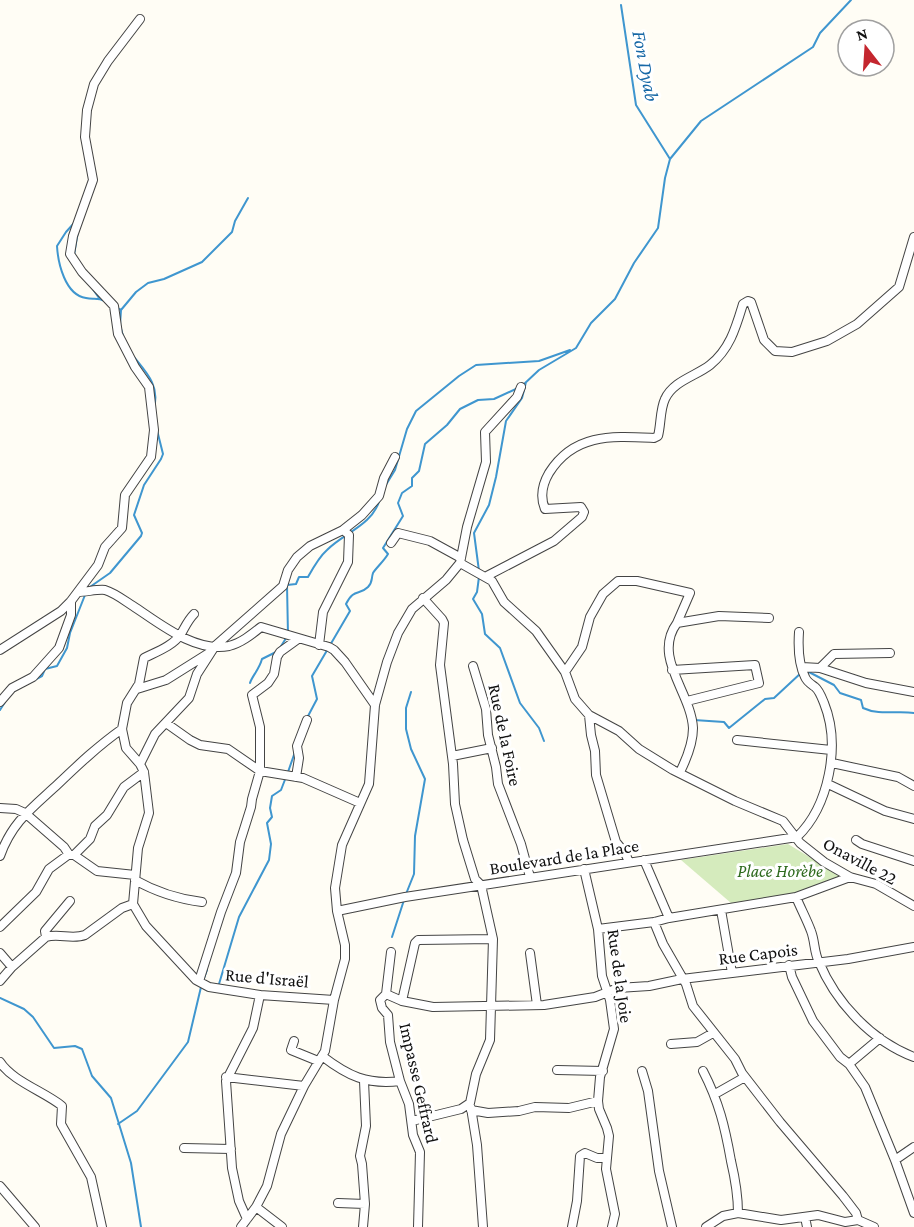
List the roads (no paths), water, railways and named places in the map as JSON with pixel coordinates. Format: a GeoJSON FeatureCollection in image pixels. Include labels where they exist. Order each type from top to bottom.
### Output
{"type":"FeatureCollection","features":[{"type":"Feature","properties":{"kind":"street"},"geometry":{"type":"LineString","coordinates":[[0,650],[37,628],[71,601],[98,565],[105,547],[122,528],[125,495],[151,457],[153,442],[149,387],[135,367],[118,334],[114,306],[82,272],[70,254],[73,236],[93,180],[85,137],[87,110],[94,84],[108,61],[140,19]]}},
{"type":"Feature","properties":{"kind":"street"},"geometry":{"type":"LineString","coordinates":[[485,577],[554,542],[582,517],[584,512],[581,507],[545,509],[542,490],[554,466],[564,453],[582,443],[615,437],[654,438],[658,436],[664,400],[669,392],[709,366],[730,343],[743,304],[751,302],[764,340],[775,351],[792,352],[827,341],[857,324],[899,287],[914,237]]}},
{"type":"Feature","properties":{"kind":"street"},"geometry":{"type":"LineString","coordinates":[[241,1227],[256,1208],[267,1186],[281,1134],[304,1086],[326,1051],[334,1000],[345,959],[345,945],[335,894],[342,845],[369,783],[375,705],[387,662],[398,633],[412,609],[446,580],[460,561],[467,527],[486,462],[485,432],[517,397],[521,387]]}},
{"type":"Feature","properties":{"kind":"street"},"geometry":{"type":"LineString","coordinates":[[135,689],[166,680],[214,649],[283,586],[288,570],[304,551],[343,530],[362,515],[379,496],[384,478],[395,457]]}},
{"type":"Feature","properties":{"kind":"street"},"geometry":{"type":"LineString","coordinates":[[319,645],[323,612],[348,562],[349,535],[343,530]]}},
{"type":"Feature","properties":{"kind":"street"},"geometry":{"type":"LineString","coordinates":[[391,543],[398,533],[430,541],[492,581],[504,602],[536,631],[565,672],[575,699],[589,716],[595,751],[596,775],[616,842],[629,862]]}},
{"type":"Feature","properties":{"kind":"street"},"geometry":{"type":"LineString","coordinates":[[565,672],[582,647],[590,617],[603,594],[618,581],[637,581],[690,593],[667,641],[672,670],[687,701],[693,726],[680,772]]}},
{"type":"Feature","properties":{"kind":"street"},"geometry":{"type":"LineString","coordinates":[[78,592],[105,590],[180,636],[214,649],[247,638],[261,627],[334,650],[375,705]]}},
{"type":"Feature","properties":{"kind":"street"},"geometry":{"type":"LineString","coordinates":[[423,598],[444,623],[440,665],[452,756],[455,804],[475,879],[481,885],[493,939],[490,1040],[476,1074],[470,1107],[477,1145],[483,1227]]}},
{"type":"Feature","properties":{"kind":"street"},"geometry":{"type":"LineString","coordinates":[[0,702],[12,688],[33,677],[59,648],[71,615],[71,601]]}},
{"type":"Feature","properties":{"kind":"street"},"geometry":{"type":"LineString","coordinates":[[0,981],[12,967],[46,937],[51,935],[78,938],[122,908],[133,904],[138,848],[149,813],[144,772],[141,764],[126,748],[122,729],[127,703],[140,684],[144,658],[180,636],[194,614]]}},
{"type":"Feature","properties":{"kind":"street"},"geometry":{"type":"LineString","coordinates":[[676,623],[720,616],[769,618]]}},
{"type":"Feature","properties":{"kind":"street"},"geometry":{"type":"LineString","coordinates":[[796,837],[806,828],[828,784],[832,764],[831,737],[824,704],[817,688],[805,678],[798,651],[799,632]]}},
{"type":"Feature","properties":{"kind":"street"},"geometry":{"type":"LineString","coordinates":[[199,981],[236,873],[240,842],[252,807],[260,771],[260,727],[252,695],[268,683],[274,674],[280,652],[298,639]]}},
{"type":"Feature","properties":{"kind":"street"},"geometry":{"type":"LineString","coordinates":[[141,764],[148,752],[149,742],[189,698],[197,674],[214,649]]}},
{"type":"Feature","properties":{"kind":"street"},"geometry":{"type":"LineString","coordinates":[[820,668],[834,654],[890,653]]}},
{"type":"Feature","properties":{"kind":"street"},"geometry":{"type":"LineString","coordinates":[[672,670],[754,665],[759,683],[687,701]]}},
{"type":"Feature","properties":{"kind":"street","name":"Rue de la Foire"},"geometry":{"type":"LineString","coordinates":[[473,666],[489,722],[488,735],[498,784],[521,844],[530,878]]}},
{"type":"Feature","properties":{"kind":"street"},"geometry":{"type":"LineString","coordinates":[[802,667],[820,668],[866,683],[914,692]]}},
{"type":"Feature","properties":{"kind":"street","name":"Onaville 22"},"geometry":{"type":"LineString","coordinates":[[589,716],[619,731],[639,749],[680,772],[735,801],[783,821],[800,843],[824,862],[850,877],[876,884],[914,906]]}},
{"type":"Feature","properties":{"kind":"street"},"geometry":{"type":"LineString","coordinates":[[296,777],[299,758],[297,746],[307,720]]}},
{"type":"Feature","properties":{"kind":"street"},"geometry":{"type":"LineString","coordinates":[[166,723],[200,745],[228,749],[260,771],[296,777],[325,786],[360,803]]}},
{"type":"Feature","properties":{"kind":"street"},"geometry":{"type":"LineString","coordinates":[[0,856],[9,834],[25,813],[98,746],[122,729]]}},
{"type":"Feature","properties":{"kind":"street"},"geometry":{"type":"LineString","coordinates":[[737,740],[831,750]]}},
{"type":"Feature","properties":{"kind":"street"},"geometry":{"type":"LineString","coordinates":[[452,756],[492,748]]}},
{"type":"Feature","properties":{"kind":"street"},"geometry":{"type":"LineString","coordinates":[[832,764],[898,777],[914,786]]}},
{"type":"Feature","properties":{"kind":"street"},"geometry":{"type":"LineString","coordinates":[[0,927],[36,892],[49,869],[90,839],[95,826],[107,815],[124,787],[144,772]]}},
{"type":"Feature","properties":{"kind":"street"},"geometry":{"type":"LineString","coordinates":[[828,784],[885,811],[914,819]]}},
{"type":"Feature","properties":{"kind":"street"},"geometry":{"type":"LineString","coordinates":[[0,808],[16,809],[25,813],[68,853],[97,871],[135,877],[148,888],[183,900],[202,902]]}},
{"type":"Feature","properties":{"kind":"street","name":"Boulevard de la Place"},"geometry":{"type":"LineString","coordinates":[[337,911],[405,897],[796,837]]}},
{"type":"Feature","properties":{"kind":"street"},"geometry":{"type":"LineString","coordinates":[[856,840],[914,861]]}},
{"type":"Feature","properties":{"kind":"street"},"geometry":{"type":"LineString","coordinates":[[644,860],[669,918]]}},
{"type":"Feature","properties":{"kind":"street","name":"Rue de la Joie"},"geometry":{"type":"LineString","coordinates":[[584,869],[598,929],[602,976],[614,1029],[600,1077],[598,1101],[609,1136],[606,1158],[611,1202],[615,1214],[612,1227]]}},
{"type":"Feature","properties":{"kind":"street"},"geometry":{"type":"LineString","coordinates":[[598,929],[654,922],[796,897],[850,877]]}},
{"type":"Feature","properties":{"kind":"street"},"geometry":{"type":"LineString","coordinates":[[796,897],[812,932],[818,962],[833,990],[846,1007],[880,1038],[902,1053],[914,1057]]}},
{"type":"Feature","properties":{"kind":"street"},"geometry":{"type":"LineString","coordinates":[[46,937],[45,931],[70,901]]}},
{"type":"Feature","properties":{"kind":"street","name":"Rue d'Israël"},"geometry":{"type":"LineString","coordinates":[[133,904],[146,926],[199,981],[209,987],[260,995],[334,1000]]}},
{"type":"Feature","properties":{"kind":"street"},"geometry":{"type":"LineString","coordinates":[[721,910],[732,973]]}},
{"type":"Feature","properties":{"kind":"street"},"geometry":{"type":"LineString","coordinates":[[654,922],[660,938],[686,984],[693,1006],[735,1059],[745,1077],[856,1213],[852,1223]]}},
{"type":"Feature","properties":{"kind":"street"},"geometry":{"type":"LineString","coordinates":[[402,1001],[415,943],[418,940],[493,939]]}},
{"type":"Feature","properties":{"kind":"street","name":"Rue Capois"},"geometry":{"type":"LineString","coordinates":[[386,994],[402,1001],[434,1008],[537,1005],[595,997],[618,988],[649,986],[682,979],[749,972],[914,947]]}},
{"type":"Feature","properties":{"kind":"street","name":"Impasse Geffrard"},"geometry":{"type":"LineString","coordinates":[[391,952],[386,994],[380,1000],[382,1008],[388,1015],[390,1042],[400,1082],[409,1104],[413,1135],[420,1152],[418,1227]]}},
{"type":"Feature","properties":{"kind":"street"},"geometry":{"type":"LineString","coordinates":[[0,953],[12,967]]}},
{"type":"Feature","properties":{"kind":"street"},"geometry":{"type":"LineString","coordinates":[[530,953],[537,1005]]}},
{"type":"Feature","properties":{"kind":"street"},"geometry":{"type":"LineString","coordinates":[[789,965],[792,977],[813,1022],[865,1086],[914,1213]]}},
{"type":"Feature","properties":{"kind":"street"},"geometry":{"type":"LineString","coordinates":[[247,1219],[235,1186],[226,1077],[253,1028],[260,995]]}},
{"type":"Feature","properties":{"kind":"street"},"geometry":{"type":"LineString","coordinates":[[671,1044],[697,1042],[713,1033]]}},
{"type":"Feature","properties":{"kind":"street"},"geometry":{"type":"LineString","coordinates":[[849,1064],[880,1038]]}},
{"type":"Feature","properties":{"kind":"street"},"geometry":{"type":"LineString","coordinates":[[294,1041],[291,1050],[320,1059],[364,1081],[400,1082]]}},
{"type":"Feature","properties":{"kind":"street"},"geometry":{"type":"LineString","coordinates":[[0,1062],[3,1067],[26,1084],[62,1106],[61,1124],[91,1177],[102,1227]]}},
{"type":"Feature","properties":{"kind":"street"},"geometry":{"type":"LineString","coordinates":[[558,1070],[603,1071]]}},
{"type":"Feature","properties":{"kind":"street"},"geometry":{"type":"LineString","coordinates":[[642,1071],[648,1091],[659,1171],[672,1227]]}},
{"type":"Feature","properties":{"kind":"street"},"geometry":{"type":"LineString","coordinates":[[702,1071],[715,1094],[728,1139],[735,1175],[738,1213]]}},
{"type":"Feature","properties":{"kind":"street"},"geometry":{"type":"LineString","coordinates":[[226,1077],[304,1086]]}},
{"type":"Feature","properties":{"kind":"street"},"geometry":{"type":"LineString","coordinates":[[715,1094],[745,1077]]}},
{"type":"Feature","properties":{"kind":"street"},"geometry":{"type":"LineString","coordinates":[[363,1227],[365,1203],[360,1156],[366,1126],[364,1081]]}},
{"type":"Feature","properties":{"kind":"street"},"geometry":{"type":"LineString","coordinates":[[412,1121],[470,1107],[488,1113],[535,1107],[569,1108],[598,1101]]}},
{"type":"Feature","properties":{"kind":"street"},"geometry":{"type":"LineString","coordinates":[[895,1160],[914,1147]]}},
{"type":"Feature","properties":{"kind":"street"},"geometry":{"type":"LineString","coordinates":[[184,1148],[231,1149]]}},
{"type":"Feature","properties":{"kind":"street"},"geometry":{"type":"LineString","coordinates":[[572,1227],[577,1201],[580,1156],[585,1154],[606,1158]]}},
{"type":"Feature","properties":{"kind":"street"},"geometry":{"type":"LineString","coordinates":[[0,1186],[35,1227]]}},
{"type":"Feature","properties":{"kind":"street"},"geometry":{"type":"LineString","coordinates":[[338,1203],[365,1203]]}},
{"type":"Feature","properties":{"kind":"street"},"geometry":{"type":"LineString","coordinates":[[256,1208],[282,1227]]}},
{"type":"Feature","properties":{"kind":"street"},"geometry":{"type":"LineString","coordinates":[[706,1227],[723,1216],[738,1213],[781,1220],[818,1215],[874,1227]]}},
{"type":"Feature","properties":{"kind":"street"},"geometry":{"type":"LineString","coordinates":[[805,1217],[807,1227]]}},
{"type":"Feature","properties":{"kind":"waterway"},"geometry":{"type":"LineString","coordinates":[[523,385],[539,370],[576,348],[591,323],[615,299],[634,263],[658,228],[670,159],[701,121],[813,47],[820,33],[851,0]]}},
{"type":"Feature","properties":{"kind":"waterway","name":"Fon Dyab"},"geometry":{"type":"LineString","coordinates":[[621,5],[636,105],[670,159]]}},
{"type":"Feature","properties":{"kind":"waterway"},"geometry":{"type":"LineString","coordinates":[[121,310],[136,292],[148,283],[164,279],[202,262],[232,232],[235,221],[248,198]]}},
{"type":"Feature","properties":{"kind":"waterway"},"geometry":{"type":"LineString","coordinates":[[75,222],[57,246],[64,277],[68,285],[79,296],[105,301]]}},
{"type":"Feature","properties":{"kind":"waterway"},"geometry":{"type":"LineString","coordinates":[[74,255],[78,231]]}},
{"type":"Feature","properties":{"kind":"waterway"},"geometry":{"type":"LineString","coordinates":[[90,285],[99,298]]}},
{"type":"Feature","properties":{"kind":"waterway"},"geometry":{"type":"LineString","coordinates":[[117,308],[121,310],[120,325],[123,336]]}},
{"type":"Feature","properties":{"kind":"waterway"},"geometry":{"type":"LineString","coordinates":[[384,488],[395,470],[407,429],[416,411],[459,376],[476,365],[539,361],[570,350]]}},
{"type":"Feature","properties":{"kind":"waterway"},"geometry":{"type":"LineString","coordinates":[[134,357],[153,386],[154,407]]}},
{"type":"Feature","properties":{"kind":"waterway"},"geometry":{"type":"LineString","coordinates":[[479,571],[474,533],[489,505],[506,421],[522,398],[526,382]]}},
{"type":"Feature","properties":{"kind":"waterway"},"geometry":{"type":"LineString","coordinates":[[307,718],[317,699],[312,676],[350,611],[346,604],[349,599],[370,585],[373,573],[388,554],[383,548],[403,516],[398,503],[402,493],[412,486],[412,478],[419,471],[425,444],[447,425],[460,409],[478,400],[494,399],[518,388]]}},
{"type":"Feature","properties":{"kind":"waterway"},"geometry":{"type":"LineString","coordinates":[[87,589],[110,573],[141,536],[142,533],[134,515],[144,485],[163,454],[157,430]]}},
{"type":"Feature","properties":{"kind":"waterway"},"geometry":{"type":"LineString","coordinates":[[250,683],[262,659],[278,651],[288,635],[287,585],[296,584],[299,577],[308,577],[324,553],[371,516],[380,499]]}},
{"type":"Feature","properties":{"kind":"waterway"},"geometry":{"type":"LineString","coordinates":[[479,577],[477,592],[473,599],[482,614],[485,634],[500,648],[520,703],[539,728],[544,741]]}},
{"type":"Feature","properties":{"kind":"waterway"},"geometry":{"type":"LineString","coordinates":[[25,685],[42,676],[45,669],[57,666],[67,648],[70,633],[85,595]]}},
{"type":"Feature","properties":{"kind":"waterway"},"geometry":{"type":"LineString","coordinates":[[805,670],[834,685],[840,693],[861,700],[863,708],[876,712],[914,713]]}},
{"type":"Feature","properties":{"kind":"waterway"},"geometry":{"type":"LineString","coordinates":[[694,720],[724,722],[729,728],[765,699],[774,698],[802,672]]}},
{"type":"Feature","properties":{"kind":"waterway"},"geometry":{"type":"LineString","coordinates":[[406,894],[414,874],[415,836],[425,779],[411,749],[406,729],[406,708],[411,692]]}},
{"type":"Feature","properties":{"kind":"waterway"},"geometry":{"type":"LineString","coordinates":[[0,710],[5,702]]}},
{"type":"Feature","properties":{"kind":"waterway"},"geometry":{"type":"LineString","coordinates":[[288,772],[295,752]]}},
{"type":"Feature","properties":{"kind":"waterway"},"geometry":{"type":"LineString","coordinates":[[219,984],[239,917],[269,860],[271,844],[267,823],[272,817],[270,808],[272,796],[281,790],[286,777]]}},
{"type":"Feature","properties":{"kind":"waterway"},"geometry":{"type":"LineString","coordinates":[[392,937],[404,900]]}},
{"type":"Feature","properties":{"kind":"waterway"},"geometry":{"type":"LineString","coordinates":[[203,981],[207,970]]}},
{"type":"Feature","properties":{"kind":"waterway"},"geometry":{"type":"LineString","coordinates":[[118,1124],[137,1111],[188,1042],[201,987]]}},
{"type":"Feature","properties":{"kind":"waterway"},"geometry":{"type":"LineString","coordinates":[[0,998],[24,1009],[33,1017],[54,1048],[75,1046],[82,1049],[92,1076],[111,1098],[131,1163],[141,1227]]}},
{"type":"Feature","properties":{"kind":"park label","name":"Place Horèbe"},"geometry":{"type":"Point","coordinates":[780,871]}}]}
